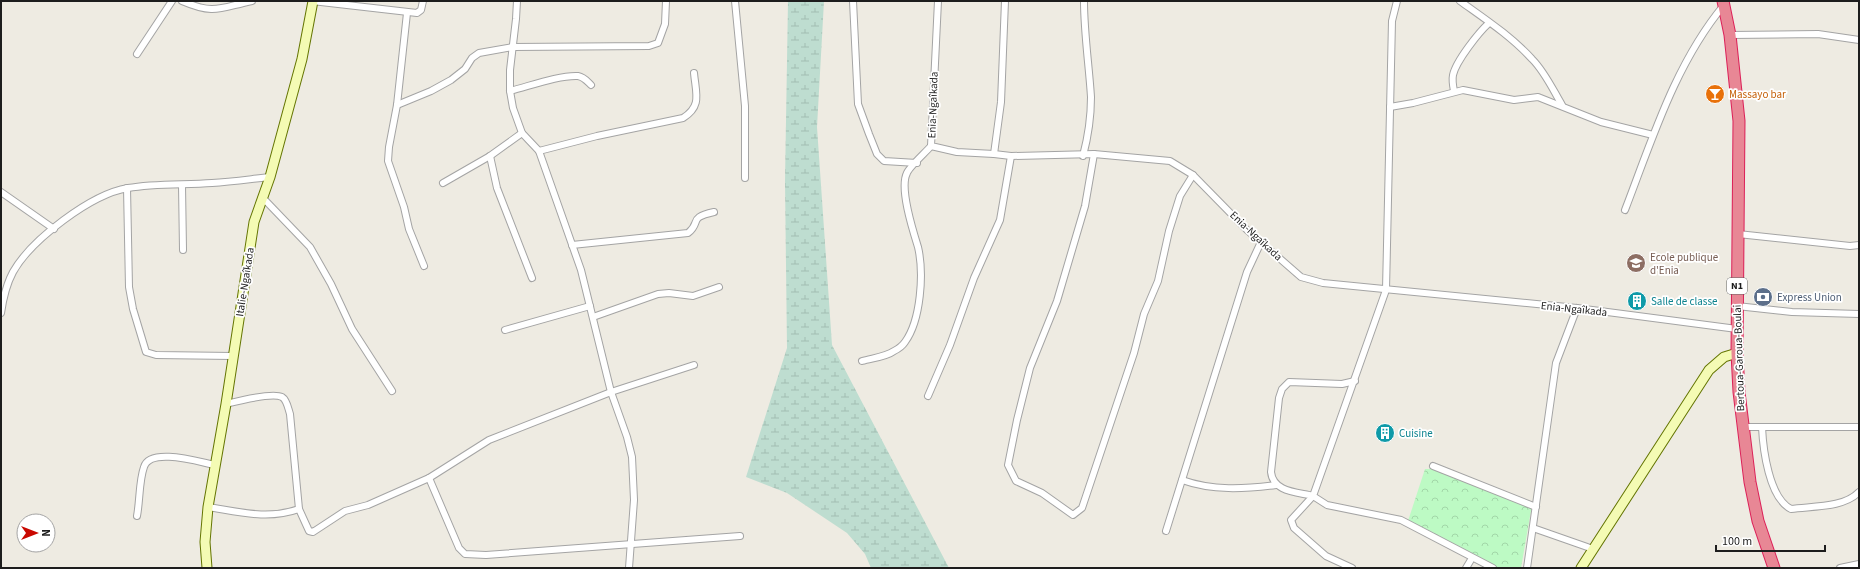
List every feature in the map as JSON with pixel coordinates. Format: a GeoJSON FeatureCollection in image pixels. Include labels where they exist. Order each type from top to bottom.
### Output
{"type":"FeatureCollection","features":[{"type":"Feature","properties":{"kind":"highway","name":"Bertoua-Garoua-Boulai"},"geometry":{"type":"LineString","coordinates":[[1724,3],[1730,36],[1739,121],[1737,353],[1742,428],[1758,521],[1774,568]]}},
{"type":"Feature","properties":{"kind":"street"},"geometry":{"type":"LineString","coordinates":[[137,54],[172,1]]}},
{"type":"Feature","properties":{"kind":"street"},"geometry":{"type":"LineString","coordinates":[[182,1],[201,9],[211,10],[252,1]]}},
{"type":"Feature","properties":{"kind":"street"},"geometry":{"type":"LineString","coordinates":[[313,1],[419,13],[423,1]]}},
{"type":"Feature","properties":{"kind":"street","name":"Italie-Ngaîkada"},"geometry":{"type":"LineString","coordinates":[[206,568],[205,542],[208,507],[226,404],[254,222],[270,178],[302,59],[313,1]]}},
{"type":"Feature","properties":{"kind":"street"},"geometry":{"type":"LineString","coordinates":[[517,1],[510,70],[510,91],[513,108],[522,133],[539,151],[572,245],[593,317],[611,392],[632,458],[634,500],[629,568]]}},
{"type":"Feature","properties":{"kind":"street"},"geometry":{"type":"LineString","coordinates":[[397,105],[451,80],[465,69],[472,58],[479,53],[513,47],[649,46],[658,43],[665,24],[666,1]]}},
{"type":"Feature","properties":{"kind":"street"},"geometry":{"type":"LineString","coordinates":[[735,1],[745,106],[745,178]]}},
{"type":"Feature","properties":{"kind":"street"},"geometry":{"type":"LineString","coordinates":[[853,1],[858,104],[871,141],[877,154],[884,161],[917,163]]}},
{"type":"Feature","properties":{"kind":"street","name":"Enia-Ngaîkada"},"geometry":{"type":"LineString","coordinates":[[938,1],[931,146],[957,152],[1011,156],[1083,156],[1094,154],[1170,161],[1193,175],[1247,230],[1301,277],[1323,283],[1577,308],[1737,329]]}},
{"type":"Feature","properties":{"kind":"street"},"geometry":{"type":"LineString","coordinates":[[994,154],[1001,102],[1004,1]]}},
{"type":"Feature","properties":{"kind":"street"},"geometry":{"type":"LineString","coordinates":[[1083,156],[1089,132],[1091,99],[1085,41],[1084,1]]}},
{"type":"Feature","properties":{"kind":"street"},"geometry":{"type":"LineString","coordinates":[[1352,568],[1326,556],[1294,528],[1291,524],[1291,520],[1313,496],[1326,455],[1355,381],[1386,290],[1392,21],[1397,1]]}},
{"type":"Feature","properties":{"kind":"street"},"geometry":{"type":"LineString","coordinates":[[1460,1],[1510,38],[1533,60],[1543,73],[1562,105]]}},
{"type":"Feature","properties":{"kind":"street"},"geometry":{"type":"LineString","coordinates":[[1625,210],[1653,135],[1687,60],[1708,25],[1724,3]]}},
{"type":"Feature","properties":{"kind":"street"},"geometry":{"type":"LineString","coordinates":[[407,12],[397,105],[389,147],[388,161],[404,207],[409,229],[424,266]]}},
{"type":"Feature","properties":{"kind":"street"},"geometry":{"type":"LineString","coordinates":[[1454,91],[1453,75],[1462,57],[1480,30],[1489,23]]}},
{"type":"Feature","properties":{"kind":"street"},"geometry":{"type":"LineString","coordinates":[[1730,36],[1818,34],[1859,40]]}},
{"type":"Feature","properties":{"kind":"street"},"geometry":{"type":"LineString","coordinates":[[539,151],[597,136],[683,118],[692,112],[696,104],[694,74]]}},
{"type":"Feature","properties":{"kind":"street"},"geometry":{"type":"LineString","coordinates":[[510,91],[562,78],[578,76],[584,78],[591,85]]}},
{"type":"Feature","properties":{"kind":"street"},"geometry":{"type":"LineString","coordinates":[[1390,107],[1434,98],[1454,91],[1475,91],[1514,100],[1538,97],[1562,105],[1601,122],[1653,135]]}},
{"type":"Feature","properties":{"kind":"street"},"geometry":{"type":"LineString","coordinates":[[443,183],[490,156],[522,133]]}},
{"type":"Feature","properties":{"kind":"street"},"geometry":{"type":"LineString","coordinates":[[862,361],[892,352],[905,342],[917,313],[920,274],[918,249],[909,218],[905,185],[907,173],[931,146]]}},
{"type":"Feature","properties":{"kind":"street"},"geometry":{"type":"LineString","coordinates":[[1094,154],[1085,206],[1057,301],[1030,368],[1008,465],[1016,481],[1042,493],[1073,514],[1082,508],[1134,353],[1144,314],[1158,282],[1169,231],[1180,196],[1193,175]]}},
{"type":"Feature","properties":{"kind":"street"},"geometry":{"type":"LineString","coordinates":[[490,156],[497,188],[532,278]]}},
{"type":"Feature","properties":{"kind":"street"},"geometry":{"type":"LineString","coordinates":[[928,396],[950,345],[974,278],[1000,220],[1011,156]]}},
{"type":"Feature","properties":{"kind":"street"},"geometry":{"type":"LineString","coordinates":[[1,313],[2,296],[12,273],[36,243],[68,217],[107,195],[127,188],[270,178]]}},
{"type":"Feature","properties":{"kind":"street"},"geometry":{"type":"LineString","coordinates":[[182,184],[183,250]]}},
{"type":"Feature","properties":{"kind":"street"},"geometry":{"type":"LineString","coordinates":[[127,188],[129,287],[133,309],[146,352],[156,355],[233,356]]}},
{"type":"Feature","properties":{"kind":"street"},"geometry":{"type":"LineString","coordinates":[[1,192],[54,229]]}},
{"type":"Feature","properties":{"kind":"street"},"geometry":{"type":"LineString","coordinates":[[262,197],[310,247],[331,284],[352,329],[392,391]]}},
{"type":"Feature","properties":{"kind":"street"},"geometry":{"type":"LineString","coordinates":[[572,245],[688,233],[700,215],[714,212]]}},
{"type":"Feature","properties":{"kind":"street"},"geometry":{"type":"LineString","coordinates":[[1738,234],[1850,246],[1859,245]]}},
{"type":"Feature","properties":{"kind":"street"},"geometry":{"type":"LineString","coordinates":[[1166,531],[1227,340],[1247,272],[1261,242]]}},
{"type":"Feature","properties":{"kind":"street"},"geometry":{"type":"LineString","coordinates":[[593,317],[658,294],[669,293],[693,296],[719,287]]}},
{"type":"Feature","properties":{"kind":"street"},"geometry":{"type":"LineString","coordinates":[[505,330],[590,306]]}},
{"type":"Feature","properties":{"kind":"street"},"geometry":{"type":"LineString","coordinates":[[1737,306],[1792,312],[1859,314]]}},
{"type":"Feature","properties":{"kind":"street"},"geometry":{"type":"LineString","coordinates":[[1527,568],[1556,363],[1577,308]]}},
{"type":"Feature","properties":{"kind":"street"},"geometry":{"type":"LineString","coordinates":[[1581,568],[1709,370],[1724,357],[1737,353]]}},
{"type":"Feature","properties":{"kind":"street"},"geometry":{"type":"LineString","coordinates":[[226,404],[270,396],[281,397],[285,401],[290,414],[299,509],[309,531],[313,532],[346,511],[368,505],[429,478],[489,440],[611,392],[694,365]]}},
{"type":"Feature","properties":{"kind":"street"},"geometry":{"type":"LineString","coordinates":[[1355,381],[1342,384],[1289,382],[1282,388],[1279,398],[1271,472],[1272,478],[1276,485],[1313,496],[1327,505],[1401,520],[1493,568]]}},
{"type":"Feature","properties":{"kind":"street"},"geometry":{"type":"LineString","coordinates":[[1762,427],[1766,464],[1786,506],[1791,509],[1835,504],[1855,496],[1859,492]]}},
{"type":"Feature","properties":{"kind":"street"},"geometry":{"type":"LineString","coordinates":[[1742,428],[1859,427]]}},
{"type":"Feature","properties":{"kind":"street"},"geometry":{"type":"LineString","coordinates":[[137,516],[144,466],[148,459],[156,456],[170,457],[216,465]]}},
{"type":"Feature","properties":{"kind":"street"},"geometry":{"type":"LineString","coordinates":[[1433,466],[1536,507]]}},
{"type":"Feature","properties":{"kind":"street"},"geometry":{"type":"LineString","coordinates":[[429,478],[459,548],[465,554],[486,555],[630,543],[740,536]]}},
{"type":"Feature","properties":{"kind":"street"},"geometry":{"type":"LineString","coordinates":[[1182,480],[1196,485],[1225,489],[1249,489],[1276,485]]}},
{"type":"Feature","properties":{"kind":"street"},"geometry":{"type":"LineString","coordinates":[[208,507],[263,515],[284,514],[299,509]]}},
{"type":"Feature","properties":{"kind":"street"},"geometry":{"type":"LineString","coordinates":[[1533,528],[1593,549]]}},
{"type":"Feature","properties":{"kind":"street"},"geometry":{"type":"LineString","coordinates":[[1466,568],[1472,558]]}},
{"type":"Feature","properties":{"kind":"street"},"geometry":{"type":"LineString","coordinates":[[1840,568],[1859,564]]}},
{"type":"Feature","properties":{"kind":"green space"},"geometry":{"type":"Polygon","coordinates":[[[788,1],[824,1],[817,127],[832,345],[949,568],[871,568],[865,554],[847,533],[787,493],[746,477],[787,348],[785,181],[788,1]]]}},
{"type":"Feature","properties":{"kind":"green space"},"geometry":{"type":"Polygon","coordinates":[[[1425,469],[1445,469],[1532,505],[1521,568],[1494,568],[1407,524],[1425,469]]]}},
{"type":"Feature","properties":{"kind":"place","name":"Massayo bar"},"geometry":{"type":"Point","coordinates":[1715,94]}},
{"type":"Feature","properties":{"kind":"place","name":"Ecole publique d'Enia"},"geometry":{"type":"Point","coordinates":[1636,263]}},
{"type":"Feature","properties":{"kind":"place","name":"Express Union"},"geometry":{"type":"Point","coordinates":[1763,297]}},
{"type":"Feature","properties":{"kind":"place","name":"Salle de classe"},"geometry":{"type":"Point","coordinates":[1637,301]}},
{"type":"Feature","properties":{"kind":"place","name":"Cuisine"},"geometry":{"type":"Point","coordinates":[1385,433]}}]}
